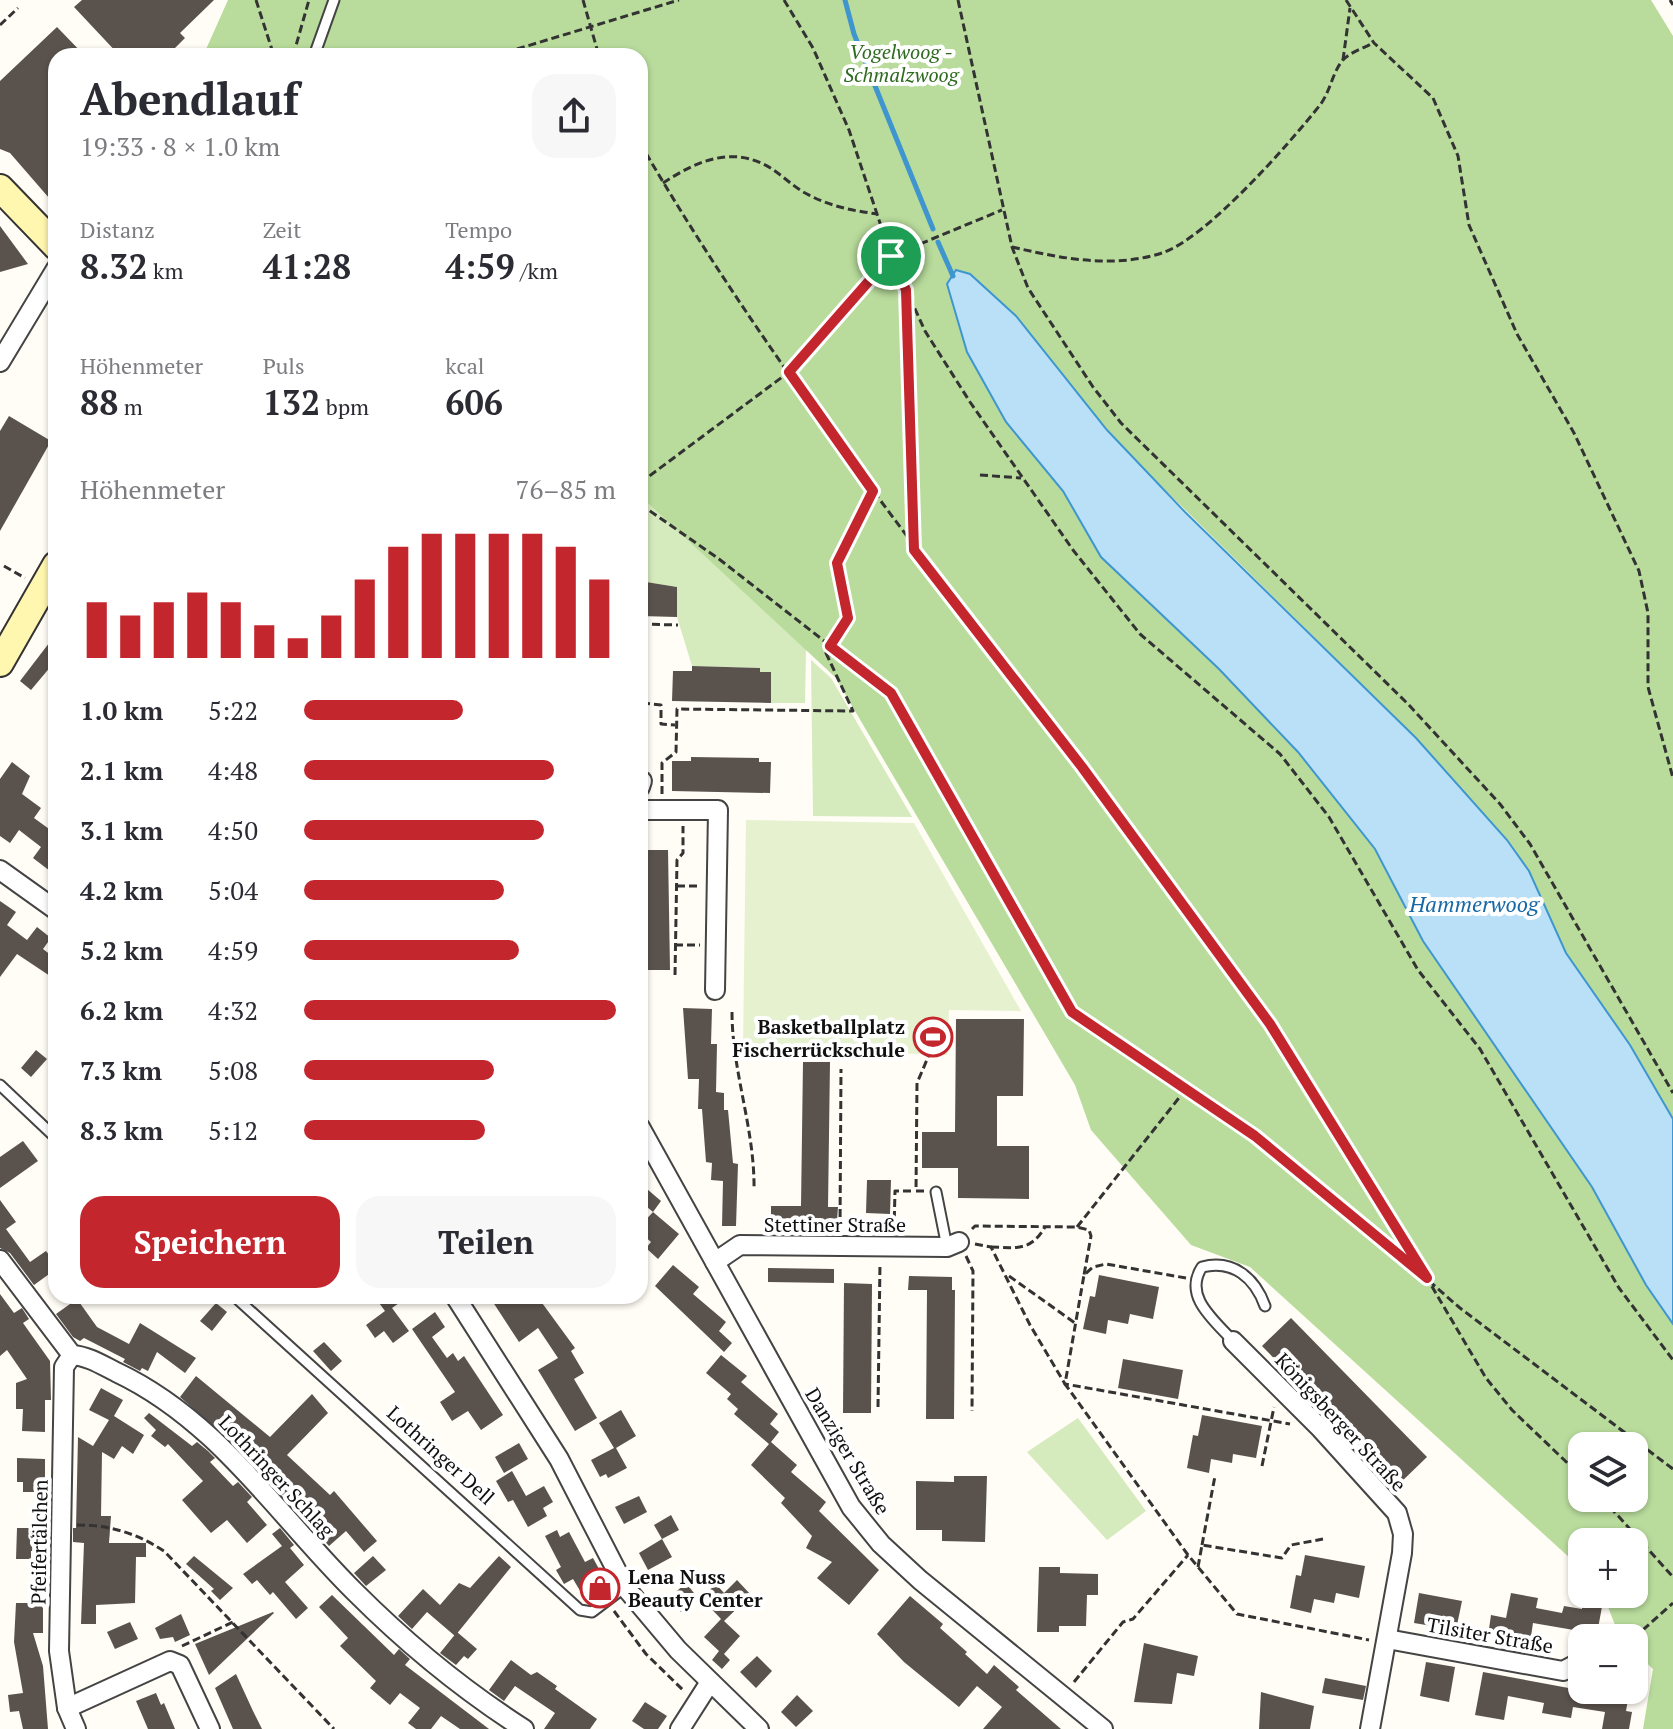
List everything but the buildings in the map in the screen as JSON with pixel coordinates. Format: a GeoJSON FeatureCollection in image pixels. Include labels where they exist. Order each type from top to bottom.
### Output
{"type":"FeatureCollection","features":[{"type":"Feature","properties":{"kind":"street"},"geometry":{"type":"LineString","coordinates":[[0,188],[48,238]]}},
{"type":"Feature","properties":{"kind":"street"},"geometry":{"type":"LineString","coordinates":[[0,362],[48,282]]}},
{"type":"Feature","properties":{"kind":"street"},"geometry":{"type":"LineString","coordinates":[[0,663],[48,589]]}},
{"type":"Feature","properties":{"kind":"street"},"geometry":{"type":"LineString","coordinates":[[648,810],[718,810],[715,990]]}},
{"type":"Feature","properties":{"kind":"street"},"geometry":{"type":"LineString","coordinates":[[0,870],[48,904]]}},
{"type":"Feature","properties":{"kind":"street","name":"Danziger Straße"},"geometry":{"type":"LineString","coordinates":[[648,1141],[851,1507],[881,1544],[920,1580],[1103,1729]]}},
{"type":"Feature","properties":{"kind":"street","name":"Stettiner Straße"},"geometry":{"type":"LineString","coordinates":[[715,1262],[740,1245],[880,1247],[953,1244]]}},
{"type":"Feature","properties":{"kind":"street"},"geometry":{"type":"LineString","coordinates":[[0,1260],[72,1355]]}},
{"type":"Feature","properties":{"kind":"street"},"geometry":{"type":"LineString","coordinates":[[460,1304],[559,1459],[625,1587],[710,1682],[759,1729]]}},
{"type":"Feature","properties":{"kind":"street","name":"Königsberger Straße"},"geometry":{"type":"LineString","coordinates":[[1233,1341],[1321,1429],[1397,1513],[1403,1534],[1402,1553],[1370,1729]]}},
{"type":"Feature","properties":{"kind":"street","name":"Pfeifertälchen"},"geometry":{"type":"LineString","coordinates":[[72,1355],[64,1367],[59,1651],[67,1708],[76,1729]]}},
{"type":"Feature","properties":{"kind":"street","name":"Lothringer Schlag"},"geometry":{"type":"LineString","coordinates":[[72,1355],[83,1356],[137,1382],[186,1414],[240,1463],[376,1611],[429,1661],[524,1729]]}},
{"type":"Feature","properties":{"kind":"street","name":"Tilsiter Straße"},"geometry":{"type":"LineString","coordinates":[[1387,1639],[1563,1671],[1568,1668]]}},
{"type":"Feature","properties":{"kind":"street"},"geometry":{"type":"LineString","coordinates":[[67,1708],[170,1661],[180,1665],[210,1729]]}},
{"type":"Feature","properties":{"kind":"street"},"geometry":{"type":"LineString","coordinates":[[680,1729],[710,1682]]}},
{"type":"Feature","properties":{"kind":"lane"},"geometry":{"type":"LineString","coordinates":[[317,48],[334,0]]}},
{"type":"Feature","properties":{"kind":"lane"},"geometry":{"type":"LineString","coordinates":[[0,1085],[48,1130]]}},
{"type":"Feature","properties":{"kind":"lane"},"geometry":{"type":"LineString","coordinates":[[936,1192],[953,1244]]}},
{"type":"Feature","properties":{"kind":"lane"},"geometry":{"type":"LineString","coordinates":[[1233,1341],[1203,1308],[1194,1280],[1202,1267],[1216,1263],[1230,1267],[1258,1287],[1265,1306]]}},
{"type":"Feature","properties":{"kind":"lane","name":"Lothringer Dell"},"geometry":{"type":"LineString","coordinates":[[243,1304],[580,1610],[592,1612],[606,1601]]}},
{"type":"Feature","properties":{"kind":"lane"},"geometry":{"type":"LineString","coordinates":[[606,1601],[625,1587]]}},
{"type":"Feature","properties":{"kind":"path"},"geometry":{"type":"LineString","coordinates":[[256,0],[271,48]]}},
{"type":"Feature","properties":{"kind":"path"},"geometry":{"type":"LineString","coordinates":[[295,48],[309,0]]}},
{"type":"Feature","properties":{"kind":"path"},"geometry":{"type":"LineString","coordinates":[[583,0],[596,48]]}},
{"type":"Feature","properties":{"kind":"path"},"geometry":{"type":"LineString","coordinates":[[520,48],[679,0]]}},
{"type":"Feature","properties":{"kind":"path"},"geometry":{"type":"LineString","coordinates":[[784,0],[813,48],[849,130],[891,256],[925,331],[1021,478],[1140,634],[1280,754],[1329,817],[1418,970],[1480,1049],[1619,1288],[1673,1360]]}},
{"type":"Feature","properties":{"kind":"path"},"geometry":{"type":"LineString","coordinates":[[958,0],[1002,210],[1028,288],[1093,387],[1121,423],[1408,704],[1500,804],[1530,844],[1673,1093]]}},
{"type":"Feature","properties":{"kind":"path"},"geometry":{"type":"LineString","coordinates":[[1346,0],[1374,43],[1433,98],[1458,156],[1469,225],[1517,334],[1574,433],[1639,571],[1648,613],[1648,687],[1673,778]]}},
{"type":"Feature","properties":{"kind":"path"},"geometry":{"type":"LineString","coordinates":[[1670,0],[1673,5]]}},
{"type":"Feature","properties":{"kind":"path"},"geometry":{"type":"LineString","coordinates":[[1012,247],[1068,260],[1118,260],[1160,253],[1187,242],[1249,183],[1322,102],[1343,60],[1350,5]]}},
{"type":"Feature","properties":{"kind":"path"},"geometry":{"type":"LineString","coordinates":[[0,25],[18,8]]}},
{"type":"Feature","properties":{"kind":"path"},"geometry":{"type":"LineString","coordinates":[[1343,60],[1374,43]]}},
{"type":"Feature","properties":{"kind":"path"},"geometry":{"type":"LineString","coordinates":[[648,157],[789,372],[914,550],[1082,767],[1270,1024],[1486,1378],[1512,1410],[1568,1464]]}},
{"type":"Feature","properties":{"kind":"path"},"geometry":{"type":"LineString","coordinates":[[663,183],[695,162],[707,159],[718,157],[760,162],[807,194],[846,210],[878,214]]}},
{"type":"Feature","properties":{"kind":"path"},"geometry":{"type":"LineString","coordinates":[[648,477],[789,372],[891,256],[1002,210]]}},
{"type":"Feature","properties":{"kind":"path"},"geometry":{"type":"LineString","coordinates":[[906,290],[914,550]]}},
{"type":"Feature","properties":{"kind":"path"},"geometry":{"type":"LineString","coordinates":[[980,475],[1021,478]]}},
{"type":"Feature","properties":{"kind":"path"},"geometry":{"type":"LineString","coordinates":[[830,646],[848,618],[837,563],[873,491]]}},
{"type":"Feature","properties":{"kind":"path"},"geometry":{"type":"LineString","coordinates":[[648,510],[719,559],[891,693],[1072,1012],[1255,1136],[1460,1308],[1673,1469]]}},
{"type":"Feature","properties":{"kind":"path"},"geometry":{"type":"LineString","coordinates":[[648,624],[678,625]]}},
{"type":"Feature","properties":{"kind":"path"},"geometry":{"type":"LineString","coordinates":[[662,810],[662,763],[676,752],[677,709],[853,711],[826,653],[855,665]]}},
{"type":"Feature","properties":{"kind":"path"},"geometry":{"type":"LineString","coordinates":[[648,704],[661,705],[661,724],[677,725]]}},
{"type":"Feature","properties":{"kind":"path"},"geometry":{"type":"LineString","coordinates":[[675,975],[677,860],[683,853],[684,810]]}},
{"type":"Feature","properties":{"kind":"path"},"geometry":{"type":"LineString","coordinates":[[677,886],[717,886]]}},
{"type":"Feature","properties":{"kind":"path"},"geometry":{"type":"LineString","coordinates":[[675,945],[716,946]]}},
{"type":"Feature","properties":{"kind":"path"},"geometry":{"type":"LineString","coordinates":[[732,1012],[732,1040],[747,1118],[754,1190]]}},
{"type":"Feature","properties":{"kind":"path"},"geometry":{"type":"LineString","coordinates":[[916,1191],[917,1083],[929,1055]]}},
{"type":"Feature","properties":{"kind":"path"},"geometry":{"type":"LineString","coordinates":[[840,1219],[841,1069]]}},
{"type":"Feature","properties":{"kind":"path"},"geometry":{"type":"LineString","coordinates":[[1077,1227],[1186,1089]]}},
{"type":"Feature","properties":{"kind":"path"},"geometry":{"type":"LineString","coordinates":[[894,1217],[895,1191],[936,1192]]}},
{"type":"Feature","properties":{"kind":"path"},"geometry":{"type":"LineString","coordinates":[[975,1226],[1077,1227],[1089,1230],[1091,1236],[1065,1384]]}},
{"type":"Feature","properties":{"kind":"path"},"geometry":{"type":"LineString","coordinates":[[953,1244],[1025,1249],[1037,1241],[1045,1226]]}},
{"type":"Feature","properties":{"kind":"path"},"geometry":{"type":"LineString","coordinates":[[953,1244],[973,1271],[972,1411]]}},
{"type":"Feature","properties":{"kind":"path"},"geometry":{"type":"LineString","coordinates":[[878,1407],[880,1247]]}},
{"type":"Feature","properties":{"kind":"path"},"geometry":{"type":"LineString","coordinates":[[991,1247],[1030,1325],[1065,1384],[1188,1555],[1237,1614],[1370,1641],[1387,1639]]}},
{"type":"Feature","properties":{"kind":"path"},"geometry":{"type":"LineString","coordinates":[[1084,1275],[1093,1267],[1106,1264],[1194,1280]]}},
{"type":"Feature","properties":{"kind":"path"},"geometry":{"type":"LineString","coordinates":[[1006,1274],[1076,1323]]}},
{"type":"Feature","properties":{"kind":"path"},"geometry":{"type":"LineString","coordinates":[[1065,1384],[1321,1429]]}},
{"type":"Feature","properties":{"kind":"path"},"geometry":{"type":"LineString","coordinates":[[1262,1466],[1278,1384]]}},
{"type":"Feature","properties":{"kind":"path"},"geometry":{"type":"LineString","coordinates":[[1198,1567],[1215,1476]]}},
{"type":"Feature","properties":{"kind":"path"},"geometry":{"type":"LineString","coordinates":[[1615,1512],[1673,1577]]}},
{"type":"Feature","properties":{"kind":"path"},"geometry":{"type":"LineString","coordinates":[[82,1525],[129,1532],[164,1551],[334,1729]]}},
{"type":"Feature","properties":{"kind":"path"},"geometry":{"type":"LineString","coordinates":[[1202,1545],[1282,1558],[1291,1545],[1323,1539]]}},
{"type":"Feature","properties":{"kind":"path"},"geometry":{"type":"LineString","coordinates":[[1075,1680],[1123,1622],[1133,1619],[1188,1555]]}},
{"type":"Feature","properties":{"kind":"path"},"geometry":{"type":"LineString","coordinates":[[606,1601],[646,1654],[697,1703]]}},
{"type":"Feature","properties":{"kind":"path"},"geometry":{"type":"LineString","coordinates":[[1648,1625],[1673,1603]]}},
{"type":"Feature","properties":{"kind":"path"},"geometry":{"type":"LineString","coordinates":[[182,1646],[233,1622]]}},
{"type":"Feature","properties":{"kind":"green space","name":"Vogelwoog - Schmalzwoog"},"geometry":{"type":"Polygon","coordinates":[[[228,0],[1651,0],[1673,36],[1673,1119],[1630,1045],[1566,953],[1507,840],[1416,738],[1144,469],[1078,397],[1047,355],[1006,422],[1063,491],[1101,557],[1219,669],[1298,752],[1375,849],[1423,941],[1592,1187],[1646,1285],[1673,1324],[1673,1729],[1643,1729],[1653,1669],[1648,1664],[1648,1624],[1615,1624],[1608,1608],[1648,1608],[1648,1528],[1568,1528],[1568,1556],[1250,1267],[1191,1245],[1091,1130],[1075,1085],[835,677],[648,503],[648,48],[207,48],[228,0]]]}},
{"type":"Feature","properties":{"kind":"green space"},"geometry":{"type":"Polygon","coordinates":[[[648,503],[806,649],[805,703],[771,703],[771,673],[760,672],[759,668],[692,666],[677,617],[677,587],[648,582],[648,503]]]}},
{"type":"Feature","properties":{"kind":"green space"},"geometry":{"type":"Polygon","coordinates":[[[811,660],[831,678],[912,817],[813,816],[811,660]]]}},
{"type":"Feature","properties":{"kind":"green space"},"geometry":{"type":"Polygon","coordinates":[[[746,820],[914,823],[1021,1011],[949,1010],[947,1055],[743,1047],[746,820]]]}},
{"type":"Feature","properties":{"kind":"green space"},"geometry":{"type":"Polygon","coordinates":[[[1078,1418],[1146,1511],[1107,1540],[1027,1452],[1078,1418]]]}},
{"type":"Feature","properties":{"kind":"water","name":"Hammerwoog"},"geometry":{"type":"Polygon","coordinates":[[[956,270],[970,274],[1016,316],[1107,430],[1185,512],[1416,738],[1507,840],[1529,871],[1566,953],[1630,1045],[1673,1119],[1673,1324],[1646,1285],[1592,1187],[1423,941],[1375,849],[1298,752],[1219,669],[1101,557],[1063,491],[1006,422],[967,352],[947,284],[956,270]]]}},
{"type":"Feature","properties":{"kind":"waterway"},"geometry":{"type":"LineString","coordinates":[[845,0],[854,34],[933,229]]}},
{"type":"Feature","properties":{"kind":"waterway"},"geometry":{"type":"LineString","coordinates":[[938,242],[953,276]]}},
{"type":"Feature","properties":{"kind":"place","name":"Basketballplatz Fischerrückschule"},"geometry":{"type":"Point","coordinates":[933,1037]}},
{"type":"Feature","properties":{"kind":"place","name":"Lena Nuss Beauty Center"},"geometry":{"type":"Point","coordinates":[600,1588]}},
{"type":"Feature","properties":{"kind":"route"},"geometry":{"type":"LineString","coordinates":[[891,256],[906,290],[914,550],[1082,767],[1270,1024],[1427,1278],[1255,1136],[1143,1057],[1072,1012],[891,693],[830,646],[848,618],[837,563],[873,491],[789,372],[891,256]]}}]}
